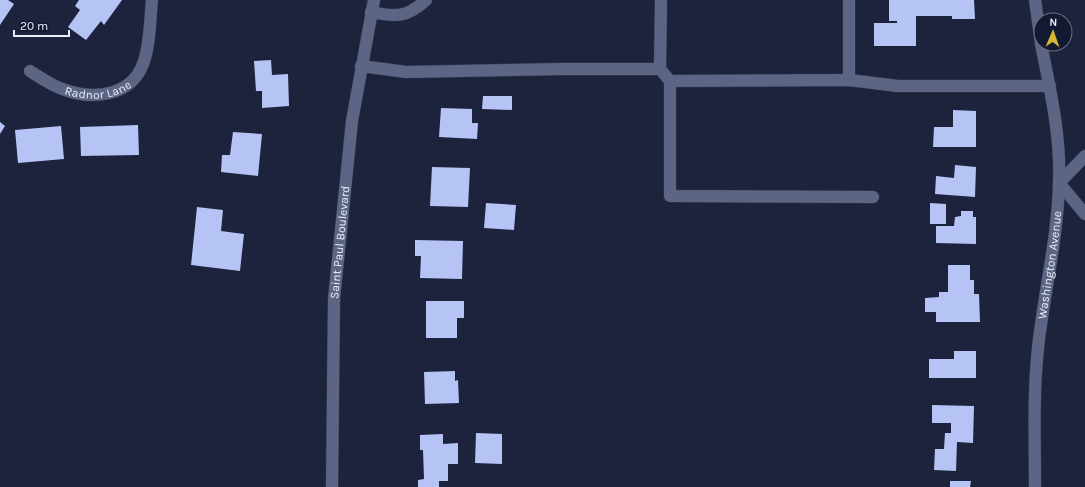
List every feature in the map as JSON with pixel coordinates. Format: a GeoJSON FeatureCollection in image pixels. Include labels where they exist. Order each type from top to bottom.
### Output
{"type":"FeatureCollection","features":[{"type":"Feature","properties":{"kind":"street","name":"Radnor Lane"},"geometry":{"type":"LineString","coordinates":[[30,71],[49,83],[64,90],[80,94],[94,96],[109,94],[119,90],[130,83],[138,74],[143,63],[152,0]]}},
{"type":"Feature","properties":{"kind":"street"},"geometry":{"type":"LineString","coordinates":[[372,6],[389,16],[400,16],[417,8],[426,0]]}},
{"type":"Feature","properties":{"kind":"street"},"geometry":{"type":"LineString","coordinates":[[661,0],[660,69],[670,81],[670,196],[873,197]]}},
{"type":"Feature","properties":{"kind":"street"},"geometry":{"type":"LineString","coordinates":[[849,0],[849,80]]}},
{"type":"Feature","properties":{"kind":"street","name":"Washington Avenue"},"geometry":{"type":"LineString","coordinates":[[1035,0],[1037,12]]}},
{"type":"Feature","properties":{"kind":"street","name":"Saint Paul Boulevard"},"geometry":{"type":"LineString","coordinates":[[332,487],[334,299],[349,149],[361,66],[372,6]]}},
{"type":"Feature","properties":{"kind":"street","name":"Washington Avenue"},"geometry":{"type":"LineString","coordinates":[[1035,487],[1035,399],[1038,349],[1059,183],[1059,154],[1050,86],[1043,52]]}},
{"type":"Feature","properties":{"kind":"street"},"geometry":{"type":"LineString","coordinates":[[361,66],[406,72],[660,69]]}},
{"type":"Feature","properties":{"kind":"street"},"geometry":{"type":"LineString","coordinates":[[670,81],[849,80],[898,86],[1050,86]]}},
{"type":"Feature","properties":{"kind":"street"},"geometry":{"type":"LineString","coordinates":[[1085,156],[1059,183],[1085,214]]}},
{"type":"Feature","properties":{"kind":"building"},"geometry":{"type":"Polygon","coordinates":[[[0,0],[8,0],[14,4],[0,25],[0,0]]]}},
{"type":"Feature","properties":{"kind":"building"},"geometry":{"type":"Polygon","coordinates":[[[79,0],[122,0],[104,25],[101,21],[86,40],[68,27],[80,10],[75,6],[79,0]]]}},
{"type":"Feature","properties":{"kind":"building"},"geometry":{"type":"Polygon","coordinates":[[[889,0],[974,0],[975,19],[952,19],[952,16],[916,16],[916,46],[874,46],[874,23],[897,23],[897,21],[889,21],[889,0]]]}},
{"type":"Feature","properties":{"kind":"building"},"geometry":{"type":"Polygon","coordinates":[[[271,60],[272,75],[288,74],[289,106],[262,108],[262,91],[256,91],[254,61],[271,60]]]}},
{"type":"Feature","properties":{"kind":"building"},"geometry":{"type":"Polygon","coordinates":[[[483,96],[512,96],[512,110],[482,109],[483,96]]]}},
{"type":"Feature","properties":{"kind":"building"},"geometry":{"type":"Polygon","coordinates":[[[441,108],[472,109],[472,123],[478,123],[477,139],[439,137],[441,108]]]}},
{"type":"Feature","properties":{"kind":"building"},"geometry":{"type":"Polygon","coordinates":[[[953,110],[976,111],[976,147],[933,147],[934,127],[953,127],[953,110]]]}},
{"type":"Feature","properties":{"kind":"building"},"geometry":{"type":"Polygon","coordinates":[[[0,122],[5,126],[0,134],[0,122]]]}},
{"type":"Feature","properties":{"kind":"building"},"geometry":{"type":"Polygon","coordinates":[[[138,125],[139,155],[81,156],[80,127],[138,125]]]}},
{"type":"Feature","properties":{"kind":"building"},"geometry":{"type":"Polygon","coordinates":[[[61,126],[64,159],[18,163],[15,130],[61,126]]]}},
{"type":"Feature","properties":{"kind":"building"},"geometry":{"type":"Polygon","coordinates":[[[233,132],[262,134],[258,176],[221,172],[222,155],[230,155],[233,132]]]}},
{"type":"Feature","properties":{"kind":"building"},"geometry":{"type":"Polygon","coordinates":[[[955,165],[976,167],[975,197],[935,194],[936,176],[954,178],[955,165]]]}},
{"type":"Feature","properties":{"kind":"building"},"geometry":{"type":"Polygon","coordinates":[[[432,167],[470,168],[468,207],[430,206],[432,167]]]}},
{"type":"Feature","properties":{"kind":"building"},"geometry":{"type":"Polygon","coordinates":[[[486,203],[516,205],[514,230],[484,228],[486,203]]]}},
{"type":"Feature","properties":{"kind":"building"},"geometry":{"type":"Polygon","coordinates":[[[930,203],[946,204],[946,224],[930,224],[930,203]]]}},
{"type":"Feature","properties":{"kind":"building"},"geometry":{"type":"Polygon","coordinates":[[[197,207],[223,210],[221,231],[244,234],[240,271],[191,265],[197,207]]]}},
{"type":"Feature","properties":{"kind":"building"},"geometry":{"type":"Polygon","coordinates":[[[961,211],[973,211],[973,217],[976,217],[976,244],[936,243],[936,226],[954,226],[955,217],[961,216],[961,211]]]}},
{"type":"Feature","properties":{"kind":"building"},"geometry":{"type":"Polygon","coordinates":[[[415,240],[463,241],[462,279],[420,278],[421,256],[415,256],[415,240]]]}},
{"type":"Feature","properties":{"kind":"building"},"geometry":{"type":"Polygon","coordinates":[[[948,265],[970,265],[970,280],[974,280],[974,294],[979,294],[980,322],[936,322],[936,312],[925,312],[925,298],[939,297],[939,292],[948,292],[948,265]]]}},
{"type":"Feature","properties":{"kind":"building"},"geometry":{"type":"Polygon","coordinates":[[[426,301],[464,301],[464,318],[457,318],[457,338],[426,338],[426,301]]]}},
{"type":"Feature","properties":{"kind":"building"},"geometry":{"type":"Polygon","coordinates":[[[954,351],[976,351],[976,378],[929,378],[929,359],[954,359],[954,351]]]}},
{"type":"Feature","properties":{"kind":"building"},"geometry":{"type":"Polygon","coordinates":[[[455,371],[455,381],[458,380],[459,403],[425,404],[424,372],[455,371]]]}},
{"type":"Feature","properties":{"kind":"building"},"geometry":{"type":"Polygon","coordinates":[[[932,405],[974,406],[973,443],[957,442],[956,471],[934,470],[935,449],[944,449],[945,433],[951,433],[951,423],[932,423],[932,405]]]}},
{"type":"Feature","properties":{"kind":"building"},"geometry":{"type":"Polygon","coordinates":[[[476,433],[502,434],[502,464],[475,463],[476,433]]]}},
{"type":"Feature","properties":{"kind":"building"},"geometry":{"type":"Polygon","coordinates":[[[443,434],[443,444],[458,443],[458,464],[448,464],[448,481],[439,481],[439,487],[418,487],[418,480],[424,479],[423,450],[420,450],[420,435],[443,434]]]}},
{"type":"Feature","properties":{"kind":"building"},"geometry":{"type":"Polygon","coordinates":[[[950,481],[971,481],[970,487],[950,487],[950,481]]]}}]}
